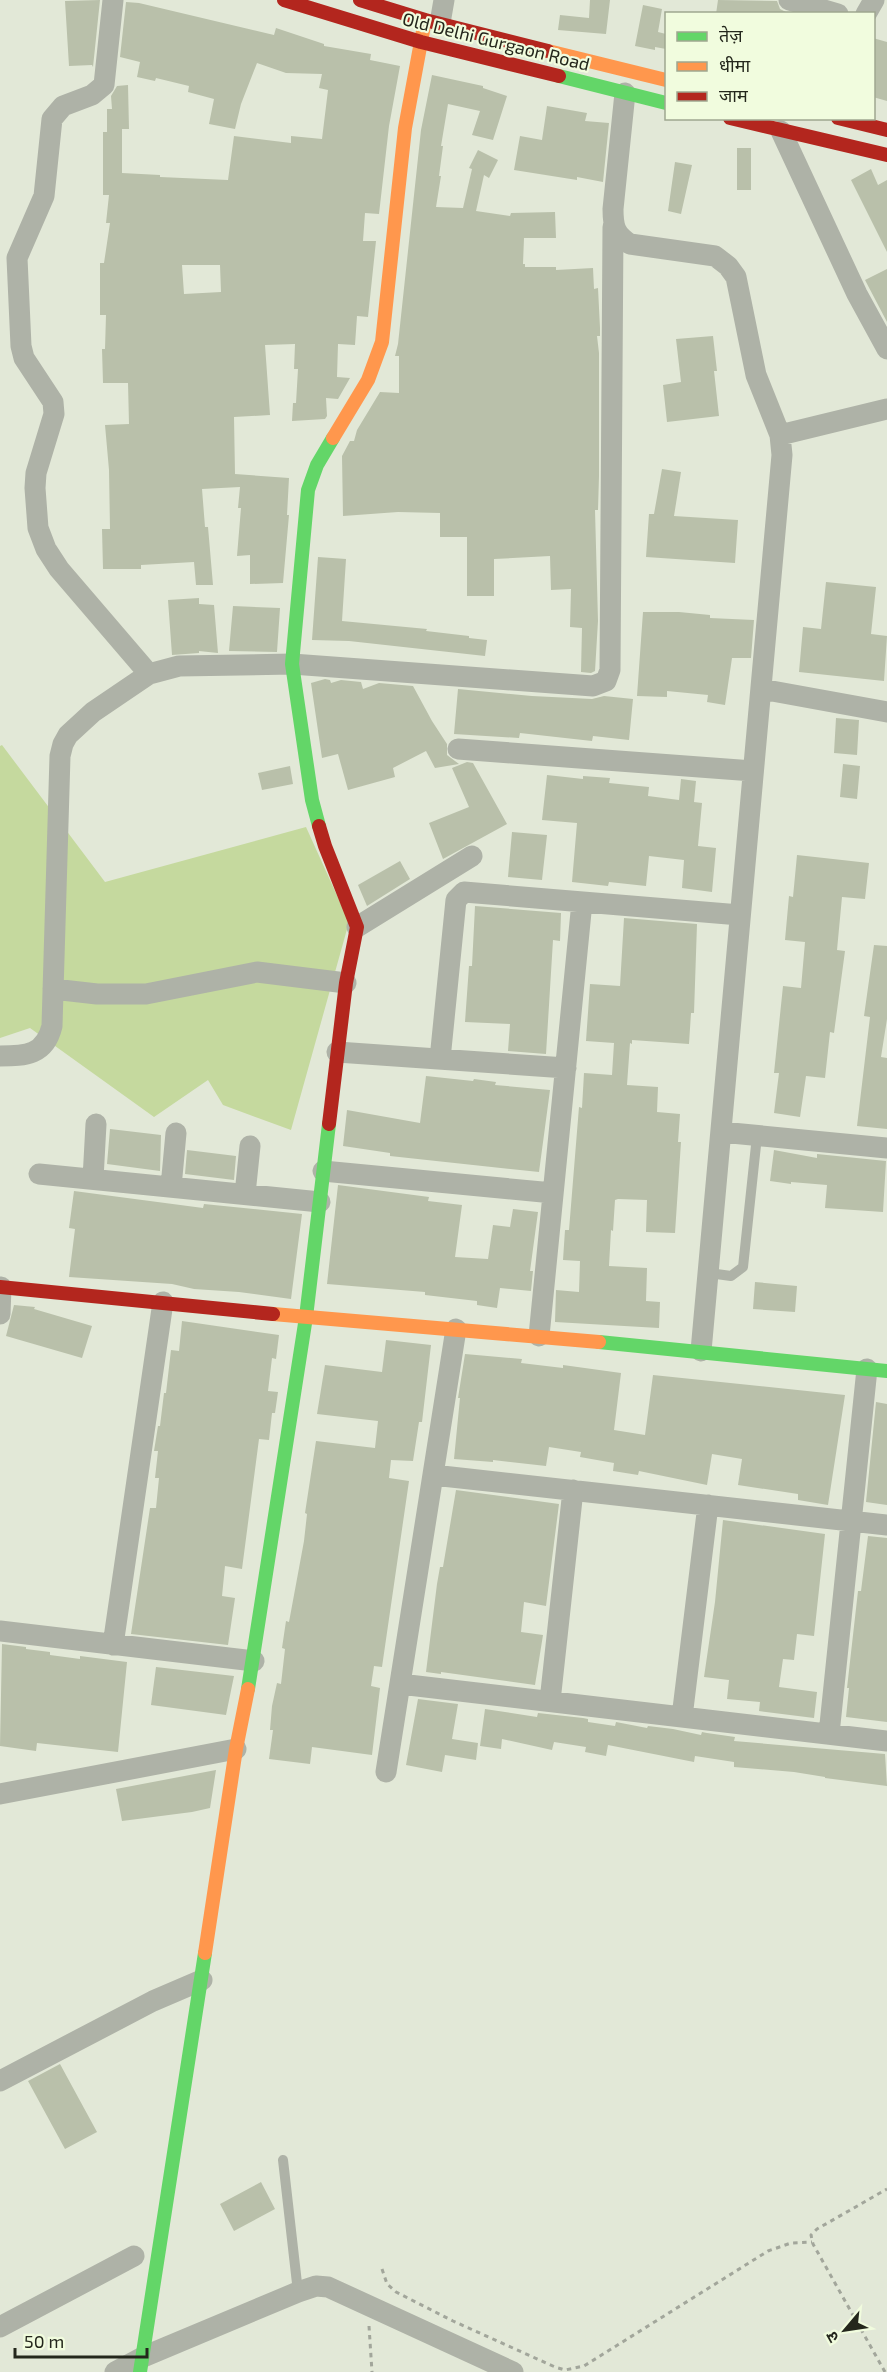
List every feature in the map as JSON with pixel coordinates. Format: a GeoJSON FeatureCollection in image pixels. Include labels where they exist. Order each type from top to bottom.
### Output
{"type":"FeatureCollection","features":[{"type":"Feature","properties":{"kind":"street"},"geometry":{"type":"LineString","coordinates":[[114,0],[104,85],[92,95],[63,106],[52,119],[44,196],[19,250],[17,267],[22,353],[53,402],[54,414],[36,472],[38,528],[46,549],[59,569],[149,674]]}},
{"type":"Feature","properties":{"kind":"street","name":"Old Delhi Gurgaon Road"},"geometry":{"type":"LineString","coordinates":[[284,0],[421,42],[665,103]]}},
{"type":"Feature","properties":{"kind":"street","name":"Old Delhi Gurgaon Road"},"geometry":{"type":"LineString","coordinates":[[360,0],[433,21],[665,80]]}},
{"type":"Feature","properties":{"kind":"street"},"geometry":{"type":"LineString","coordinates":[[142,2365],[236,1749],[254,1660],[306,1317],[346,983],[357,927],[325,846],[312,800],[292,664],[308,490],[317,465],[368,380],[382,342],[405,128],[421,42],[444,0]]}},
{"type":"Feature","properties":{"kind":"street"},"geometry":{"type":"LineString","coordinates":[[789,0],[831,12]]}},
{"type":"Feature","properties":{"kind":"street"},"geometry":{"type":"LineString","coordinates":[[0,1056],[23,1056],[33,1053],[50,1037],[54,989],[60,756],[63,744],[76,726],[93,712],[149,674],[179,666],[292,664],[593,686],[606,681],[610,670],[613,209],[625,93]]}},
{"type":"Feature","properties":{"kind":"street"},"geometry":{"type":"LineString","coordinates":[[738,120],[887,155]]}},
{"type":"Feature","properties":{"kind":"street"},"geometry":{"type":"LineString","coordinates":[[822,141],[827,120]]}},
{"type":"Feature","properties":{"kind":"street"},"geometry":{"type":"LineString","coordinates":[[846,120],[887,130]]}},
{"type":"Feature","properties":{"kind":"street"},"geometry":{"type":"LineString","coordinates":[[781,131],[857,294],[887,349]]}},
{"type":"Feature","properties":{"kind":"street"},"geometry":{"type":"LineString","coordinates":[[613,227],[619,237],[630,244],[716,256],[728,266],[736,277],[741,294],[756,375],[780,435],[782,455],[702,1351]]}},
{"type":"Feature","properties":{"kind":"street"},"geometry":{"type":"LineString","coordinates":[[780,435],[887,409]]}},
{"type":"Feature","properties":{"kind":"street"},"geometry":{"type":"LineString","coordinates":[[760,689],[887,712]]}},
{"type":"Feature","properties":{"kind":"street"},"geometry":{"type":"LineString","coordinates":[[458,749],[753,771]]}},
{"type":"Feature","properties":{"kind":"street"},"geometry":{"type":"LineString","coordinates":[[357,927],[472,856]]}},
{"type":"Feature","properties":{"kind":"street"},"geometry":{"type":"LineString","coordinates":[[439,877],[458,896]]}},
{"type":"Feature","properties":{"kind":"street"},"geometry":{"type":"LineString","coordinates":[[440,1059],[456,900],[458,896],[468,891],[740,915]]}},
{"type":"Feature","properties":{"kind":"street"},"geometry":{"type":"LineString","coordinates":[[539,1336],[582,902]]}},
{"type":"Feature","properties":{"kind":"street"},"geometry":{"type":"LineString","coordinates":[[54,989],[98,994],[140,995],[257,972],[346,983]]}},
{"type":"Feature","properties":{"kind":"street"},"geometry":{"type":"LineString","coordinates":[[337,1052],[566,1068]]}},
{"type":"Feature","properties":{"kind":"street"},"geometry":{"type":"LineString","coordinates":[[93,1179],[96,1124]]}},
{"type":"Feature","properties":{"kind":"street"},"geometry":{"type":"LineString","coordinates":[[721,1132],[887,1148]]}},
{"type":"Feature","properties":{"kind":"street"},"geometry":{"type":"LineString","coordinates":[[171,1187],[176,1133]]}},
{"type":"Feature","properties":{"kind":"street"},"geometry":{"type":"LineString","coordinates":[[246,1194],[250,1146]]}},
{"type":"Feature","properties":{"kind":"street"},"geometry":{"type":"LineString","coordinates":[[323,1171],[553,1193]]}},
{"type":"Feature","properties":{"kind":"street"},"geometry":{"type":"LineString","coordinates":[[39,1174],[320,1202]]}},
{"type":"Feature","properties":{"kind":"street"},"geometry":{"type":"LineString","coordinates":[[0,1314],[1,1287],[306,1317],[702,1351],[877,1370],[852,1521],[829,1734]]}},
{"type":"Feature","properties":{"kind":"street"},"geometry":{"type":"LineString","coordinates":[[113,1645],[163,1302]]}},
{"type":"Feature","properties":{"kind":"street"},"geometry":{"type":"LineString","coordinates":[[386,1772],[456,1329]]}},
{"type":"Feature","properties":{"kind":"street"},"geometry":{"type":"LineString","coordinates":[[433,1475],[887,1525]]}},
{"type":"Feature","properties":{"kind":"street"},"geometry":{"type":"LineString","coordinates":[[550,1701],[573,1490]]}},
{"type":"Feature","properties":{"kind":"street"},"geometry":{"type":"LineString","coordinates":[[682,1717],[708,1505]]}},
{"type":"Feature","properties":{"kind":"street"},"geometry":{"type":"LineString","coordinates":[[0,1631],[254,1660]]}},
{"type":"Feature","properties":{"kind":"street"},"geometry":{"type":"LineString","coordinates":[[400,1684],[887,1741]]}},
{"type":"Feature","properties":{"kind":"street"},"geometry":{"type":"LineString","coordinates":[[0,1794],[236,1749]]}},
{"type":"Feature","properties":{"kind":"street"},"geometry":{"type":"LineString","coordinates":[[0,2082],[153,2001],[202,1980]]}},
{"type":"Feature","properties":{"kind":"street"},"geometry":{"type":"LineString","coordinates":[[0,2327],[134,2256]]}},
{"type":"Feature","properties":{"kind":"street"},"geometry":{"type":"LineString","coordinates":[[115,2372],[142,2365],[298,2292],[316,2286],[323,2286],[513,2372]]}},
{"type":"Feature","properties":{"kind":"lane"},"geometry":{"type":"LineString","coordinates":[[708,1273],[731,1276],[743,1267],[757,1136]]}},
{"type":"Feature","properties":{"kind":"lane"},"geometry":{"type":"LineString","coordinates":[[283,2160],[298,2292]]}},
{"type":"Feature","properties":{"kind":"path"},"geometry":{"type":"LineString","coordinates":[[885,2372],[810,2235],[887,2189]]}},
{"type":"Feature","properties":{"kind":"path"},"geometry":{"type":"LineString","coordinates":[[382,2269],[387,2284],[396,2292],[527,2355],[555,2367],[574,2369],[584,2366],[768,2251],[791,2243],[812,2242]]}},
{"type":"Feature","properties":{"kind":"path"},"geometry":{"type":"LineString","coordinates":[[367,2306],[372,2372]]}},
{"type":"Feature","properties":{"kind":"shaded area"},"geometry":{"type":"Polygon","coordinates":[[[2,745],[105,882],[306,827],[349,922],[291,1130],[223,1105],[208,1080],[154,1117],[30,1028],[0,1038],[0,746],[2,745]]]}},
{"type":"Feature","properties":{"kind":"building"},"geometry":{"type":"Polygon","coordinates":[[[100,0],[93,67],[92,65],[69,66],[65,1],[100,0]]]}},
{"type":"Feature","properties":{"kind":"building"},"geometry":{"type":"Polygon","coordinates":[[[590,0],[610,0],[606,34],[558,30],[560,15],[589,18],[590,0]]]}},
{"type":"Feature","properties":{"kind":"building"},"geometry":{"type":"Polygon","coordinates":[[[718,0],[777,1],[780,9],[786,12],[716,12],[718,0]]]}},
{"type":"Feature","properties":{"kind":"building"},"geometry":{"type":"Polygon","coordinates":[[[126,2],[139,3],[274,35],[276,28],[324,44],[324,46],[371,54],[370,60],[400,66],[389,126],[379,214],[365,213],[363,241],[376,241],[368,317],[357,316],[355,345],[338,344],[337,377],[350,378],[338,399],[326,398],[327,416],[325,419],[292,421],[293,403],[296,403],[298,369],[294,369],[295,344],[265,345],[270,415],[234,417],[235,474],[289,478],[287,515],[289,515],[283,583],[250,584],[250,555],[237,556],[241,508],[238,508],[240,487],[202,489],[213,585],[196,585],[194,562],[141,565],[141,569],[103,569],[102,529],[110,529],[109,470],[105,425],[129,424],[128,383],[103,383],[102,349],[105,349],[106,315],[100,315],[100,263],[104,263],[110,223],[106,223],[109,195],[103,195],[103,132],[107,132],[107,109],[112,109],[111,96],[117,86],[128,85],[129,129],[122,129],[122,173],[228,180],[234,136],[291,143],[291,136],[322,139],[328,90],[319,88],[322,74],[286,73],[257,63],[241,104],[235,129],[209,124],[214,99],[188,92],[189,86],[156,78],[155,81],[137,77],[140,62],[120,57],[126,2]],[[182,265],[184,294],[221,292],[220,265],[182,265]]]}},
{"type":"Feature","properties":{"kind":"building"},"geometry":{"type":"Polygon","coordinates":[[[643,5],[662,9],[658,32],[665,34],[665,49],[655,47],[655,50],[635,46],[643,5]]]}},
{"type":"Feature","properties":{"kind":"building"},"geometry":{"type":"Polygon","coordinates":[[[875,39],[887,42],[887,101],[875,98],[875,39]]]}},
{"type":"Feature","properties":{"kind":"building"},"geometry":{"type":"Polygon","coordinates":[[[432,75],[483,86],[483,88],[507,96],[493,140],[472,135],[480,111],[448,104],[441,146],[443,146],[439,176],[441,176],[436,207],[463,208],[472,169],[469,168],[478,150],[498,160],[489,178],[484,175],[476,211],[510,216],[511,213],[555,212],[556,238],[524,238],[523,264],[525,267],[556,267],[556,270],[593,268],[594,289],[598,288],[600,336],[597,336],[599,476],[598,510],[595,510],[598,621],[595,671],[591,673],[581,672],[582,628],[570,627],[571,589],[551,590],[550,556],[494,559],[494,596],[467,596],[467,537],[440,537],[440,513],[398,512],[343,516],[342,456],[350,441],[354,441],[357,430],[380,392],[399,393],[399,356],[395,356],[421,130],[432,75]]]}},
{"type":"Feature","properties":{"kind":"building"},"geometry":{"type":"Polygon","coordinates":[[[547,106],[587,113],[585,121],[609,123],[603,182],[514,170],[520,136],[542,140],[547,106]]]}},
{"type":"Feature","properties":{"kind":"building"},"geometry":{"type":"Polygon","coordinates":[[[737,148],[751,148],[751,190],[737,190],[737,148]]]}},
{"type":"Feature","properties":{"kind":"building"},"geometry":{"type":"Polygon","coordinates":[[[675,162],[692,165],[681,214],[668,211],[675,162]]]}},
{"type":"Feature","properties":{"kind":"building"},"geometry":{"type":"Polygon","coordinates":[[[871,169],[878,185],[887,180],[887,252],[851,180],[871,169]]]}},
{"type":"Feature","properties":{"kind":"building"},"geometry":{"type":"Polygon","coordinates":[[[887,269],[887,322],[865,280],[887,269]]]}},
{"type":"Feature","properties":{"kind":"building"},"geometry":{"type":"Polygon","coordinates":[[[713,336],[719,416],[667,422],[663,385],[681,382],[676,339],[713,336]]]}},
{"type":"Feature","properties":{"kind":"building"},"geometry":{"type":"Polygon","coordinates":[[[662,469],[681,472],[674,516],[738,520],[735,563],[646,557],[649,514],[654,514],[662,469]]]}},
{"type":"Feature","properties":{"kind":"building"},"geometry":{"type":"Polygon","coordinates":[[[318,557],[346,559],[342,621],[427,629],[426,631],[487,640],[485,656],[349,641],[312,640],[318,557]]]}},
{"type":"Feature","properties":{"kind":"building"},"geometry":{"type":"Polygon","coordinates":[[[826,582],[876,587],[871,634],[887,636],[884,681],[799,672],[803,627],[821,629],[826,582]]]}},
{"type":"Feature","properties":{"kind":"building"},"geometry":{"type":"Polygon","coordinates":[[[199,598],[199,604],[214,605],[218,653],[199,651],[199,653],[172,655],[168,600],[199,598]]]}},
{"type":"Feature","properties":{"kind":"building"},"geometry":{"type":"Polygon","coordinates":[[[233,606],[280,608],[277,652],[229,651],[233,606]]]}},
{"type":"Feature","properties":{"kind":"building"},"geometry":{"type":"Polygon","coordinates":[[[643,612],[679,612],[710,615],[710,618],[754,620],[751,658],[732,658],[725,705],[707,702],[708,695],[667,691],[667,697],[637,696],[643,612]]]}},
{"type":"Feature","properties":{"kind":"building"},"geometry":{"type":"Polygon","coordinates":[[[330,680],[331,683],[341,680],[361,682],[363,689],[379,683],[413,686],[447,744],[447,755],[459,764],[435,768],[426,751],[393,768],[395,777],[348,790],[338,754],[322,758],[311,683],[330,680]]]}},
{"type":"Feature","properties":{"kind":"building"},"geometry":{"type":"Polygon","coordinates":[[[458,689],[532,696],[592,699],[604,696],[633,699],[629,740],[593,736],[592,741],[520,733],[519,738],[454,734],[458,689]]]}},
{"type":"Feature","properties":{"kind":"building"},"geometry":{"type":"Polygon","coordinates":[[[836,718],[859,720],[857,755],[834,753],[836,718]]]}},
{"type":"Feature","properties":{"kind":"building"},"geometry":{"type":"Polygon","coordinates":[[[467,762],[473,763],[507,824],[443,859],[429,823],[469,807],[452,768],[467,762]]]}},
{"type":"Feature","properties":{"kind":"building"},"geometry":{"type":"Polygon","coordinates":[[[843,764],[860,766],[857,799],[840,797],[843,764]]]}},
{"type":"Feature","properties":{"kind":"building"},"geometry":{"type":"Polygon","coordinates":[[[290,766],[293,784],[262,790],[258,773],[290,766]]]}},
{"type":"Feature","properties":{"kind":"building"},"geometry":{"type":"Polygon","coordinates":[[[547,775],[583,779],[583,776],[610,778],[609,783],[649,787],[648,796],[679,800],[681,779],[696,781],[694,802],[702,803],[698,846],[716,848],[712,892],[682,888],[684,860],[649,856],[646,886],[609,882],[608,886],[572,882],[577,823],[542,820],[547,775]]]}},
{"type":"Feature","properties":{"kind":"building"},"geometry":{"type":"Polygon","coordinates":[[[512,832],[547,835],[542,880],[508,877],[512,832]]]}},
{"type":"Feature","properties":{"kind":"building"},"geometry":{"type":"Polygon","coordinates":[[[797,855],[869,863],[865,899],[842,897],[837,950],[845,951],[834,1033],[830,1032],[825,1078],[806,1076],[800,1117],[774,1113],[779,1073],[774,1073],[783,986],[801,988],[805,942],[785,940],[789,896],[793,897],[797,855]]]}},
{"type":"Feature","properties":{"kind":"building"},"geometry":{"type":"Polygon","coordinates":[[[400,861],[410,879],[367,906],[358,885],[400,861]]]}},
{"type":"Feature","properties":{"kind":"building"},"geometry":{"type":"Polygon","coordinates":[[[475,906],[561,913],[560,941],[553,940],[546,1054],[508,1051],[510,1024],[465,1022],[469,966],[472,966],[475,906]]]}},
{"type":"Feature","properties":{"kind":"building"},"geometry":{"type":"Polygon","coordinates":[[[624,918],[697,924],[694,1013],[691,1013],[689,1044],[632,1040],[627,1085],[658,1087],[657,1112],[680,1114],[678,1142],[681,1142],[675,1233],[646,1232],[647,1200],[615,1200],[613,1231],[611,1230],[609,1266],[647,1268],[646,1301],[660,1302],[659,1328],[555,1322],[556,1290],[579,1292],[580,1261],[563,1260],[565,1230],[569,1230],[584,1073],[612,1075],[614,1043],[586,1041],[590,984],[620,986],[624,918]]]}},
{"type":"Feature","properties":{"kind":"building"},"geometry":{"type":"Polygon","coordinates":[[[874,945],[887,946],[887,1019],[881,1057],[887,1058],[887,1129],[857,1126],[870,1017],[864,1016],[874,945]]]}},
{"type":"Feature","properties":{"kind":"building"},"geometry":{"type":"Polygon","coordinates":[[[426,1076],[473,1081],[474,1079],[496,1082],[495,1085],[550,1090],[539,1172],[390,1156],[390,1153],[343,1146],[347,1110],[420,1123],[426,1076]]]}},
{"type":"Feature","properties":{"kind":"building"},"geometry":{"type":"Polygon","coordinates":[[[110,1129],[161,1135],[160,1171],[107,1164],[110,1129]]]}},
{"type":"Feature","properties":{"kind":"building"},"geometry":{"type":"Polygon","coordinates":[[[187,1150],[236,1156],[234,1180],[185,1174],[187,1150]]]}},
{"type":"Feature","properties":{"kind":"building"},"geometry":{"type":"Polygon","coordinates":[[[774,1150],[817,1158],[817,1154],[886,1161],[883,1212],[825,1208],[827,1185],[770,1181],[774,1150]]]}},
{"type":"Feature","properties":{"kind":"building"},"geometry":{"type":"Polygon","coordinates":[[[338,1185],[429,1197],[428,1201],[462,1205],[455,1257],[488,1259],[493,1225],[510,1227],[513,1209],[538,1212],[530,1271],[533,1271],[531,1291],[500,1288],[497,1308],[477,1305],[477,1301],[425,1295],[425,1292],[327,1284],[338,1185]]]}},
{"type":"Feature","properties":{"kind":"building"},"geometry":{"type":"Polygon","coordinates":[[[74,1191],[203,1208],[204,1204],[302,1214],[291,1299],[194,1289],[172,1284],[69,1277],[75,1229],[69,1228],[74,1191]]]}},
{"type":"Feature","properties":{"kind":"building"},"geometry":{"type":"Polygon","coordinates":[[[755,1282],[797,1286],[795,1312],[753,1309],[755,1282]]]}},
{"type":"Feature","properties":{"kind":"building"},"geometry":{"type":"Polygon","coordinates":[[[14,1305],[35,1307],[34,1309],[92,1326],[82,1358],[6,1336],[14,1305]]]}},
{"type":"Feature","properties":{"kind":"building"},"geometry":{"type":"Polygon","coordinates":[[[182,1321],[279,1335],[276,1359],[272,1358],[268,1391],[278,1392],[275,1413],[272,1413],[269,1440],[259,1439],[242,1569],[225,1566],[222,1596],[235,1598],[228,1645],[131,1634],[150,1508],[156,1508],[159,1478],[155,1478],[158,1451],[154,1451],[158,1426],[160,1426],[164,1393],[166,1393],[171,1350],[179,1351],[182,1321]]]}},
{"type":"Feature","properties":{"kind":"building"},"geometry":{"type":"Polygon","coordinates":[[[386,1340],[431,1345],[422,1422],[419,1422],[413,1461],[391,1460],[389,1478],[409,1481],[382,1667],[374,1666],[371,1686],[380,1688],[372,1755],[312,1747],[310,1764],[269,1759],[273,1730],[270,1730],[272,1706],[277,1683],[281,1684],[285,1649],[282,1648],[304,1541],[307,1514],[305,1513],[316,1441],[375,1448],[378,1421],[317,1414],[325,1365],[382,1372],[386,1340]]]}},
{"type":"Feature","properties":{"kind":"building"},"geometry":{"type":"Polygon","coordinates":[[[465,1354],[522,1359],[521,1363],[563,1368],[563,1365],[621,1373],[614,1430],[645,1435],[653,1375],[845,1395],[828,1505],[798,1500],[798,1494],[738,1485],[742,1459],[712,1454],[707,1485],[639,1471],[638,1475],[613,1471],[614,1463],[580,1457],[581,1452],[549,1447],[546,1466],[493,1460],[493,1462],[454,1459],[460,1398],[458,1398],[465,1354]]]}},
{"type":"Feature","properties":{"kind":"building"},"geometry":{"type":"Polygon","coordinates":[[[876,1402],[887,1404],[887,1505],[866,1502],[876,1402]]]}},
{"type":"Feature","properties":{"kind":"building"},"geometry":{"type":"Polygon","coordinates":[[[456,1490],[559,1504],[546,1606],[524,1602],[521,1632],[543,1635],[535,1685],[426,1672],[437,1584],[440,1567],[443,1567],[456,1490]]]}},
{"type":"Feature","properties":{"kind":"building"},"geometry":{"type":"Polygon","coordinates":[[[723,1520],[825,1534],[814,1636],[797,1634],[794,1660],[783,1659],[779,1687],[817,1692],[814,1718],[759,1711],[760,1702],[727,1699],[729,1680],[704,1677],[715,1602],[723,1520]]]}},
{"type":"Feature","properties":{"kind":"building"},"geometry":{"type":"Polygon","coordinates":[[[868,1536],[887,1538],[887,1722],[846,1717],[858,1591],[861,1591],[868,1536]]]}},
{"type":"Feature","properties":{"kind":"building"},"geometry":{"type":"Polygon","coordinates":[[[2,1644],[50,1652],[50,1655],[127,1662],[118,1752],[37,1743],[36,1751],[0,1746],[2,1644]]]}},
{"type":"Feature","properties":{"kind":"building"},"geometry":{"type":"Polygon","coordinates":[[[156,1667],[234,1676],[226,1715],[151,1705],[156,1667]]]}},
{"type":"Feature","properties":{"kind":"building"},"geometry":{"type":"Polygon","coordinates":[[[418,1699],[458,1704],[452,1739],[478,1743],[476,1760],[445,1755],[442,1772],[406,1765],[418,1699]]]}},
{"type":"Feature","properties":{"kind":"building"},"geometry":{"type":"Polygon","coordinates":[[[485,1709],[537,1717],[538,1713],[583,1718],[588,1719],[588,1722],[615,1726],[616,1722],[701,1735],[702,1732],[735,1737],[734,1741],[885,1754],[887,1786],[794,1772],[734,1767],[734,1762],[695,1756],[694,1762],[608,1745],[606,1756],[585,1752],[586,1747],[554,1742],[552,1750],[502,1739],[501,1749],[480,1746],[485,1709]]]}},
{"type":"Feature","properties":{"kind":"building"},"geometry":{"type":"Polygon","coordinates":[[[216,1770],[210,1808],[122,1821],[116,1789],[216,1770]]]}},
{"type":"Feature","properties":{"kind":"building"},"geometry":{"type":"Polygon","coordinates":[[[60,2064],[97,2132],[65,2149],[28,2081],[60,2064]]]}},
{"type":"Feature","properties":{"kind":"building"},"geometry":{"type":"Polygon","coordinates":[[[261,2182],[275,2209],[234,2231],[220,2204],[261,2182]]]}},
{"type":"Feature","properties":{"kind":"traffic: fast"},"geometry":{"type":"LineString","coordinates":[[559,76],[665,103]]}},
{"type":"Feature","properties":{"kind":"traffic: fast"},"geometry":{"type":"LineString","coordinates":[[319,826],[312,800],[292,664],[308,490],[317,465],[333,438]]}},
{"type":"Feature","properties":{"kind":"traffic: fast"},"geometry":{"type":"LineString","coordinates":[[248,1689],[306,1317],[329,1124]]}},
{"type":"Feature","properties":{"kind":"traffic: fast"},"geometry":{"type":"LineString","coordinates":[[599,1342],[887,1371]]}},
{"type":"Feature","properties":{"kind":"traffic: fast"},"geometry":{"type":"LineString","coordinates":[[140,2372],[205,1953]]}},
{"type":"Feature","properties":{"kind":"traffic: slow"},"geometry":{"type":"LineString","coordinates":[[333,438],[368,380],[382,342],[405,128],[425,20]]}},
{"type":"Feature","properties":{"kind":"traffic: slow"},"geometry":{"type":"LineString","coordinates":[[548,51],[665,80]]}},
{"type":"Feature","properties":{"kind":"traffic: slow"},"geometry":{"type":"LineString","coordinates":[[273,1314],[599,1342]]}},
{"type":"Feature","properties":{"kind":"traffic: slow"},"geometry":{"type":"LineString","coordinates":[[205,1953],[236,1749],[248,1689]]}},
{"type":"Feature","properties":{"kind":"traffic: jam"},"geometry":{"type":"LineString","coordinates":[[284,0],[421,42],[559,76]]}},
{"type":"Feature","properties":{"kind":"traffic: jam"},"geometry":{"type":"LineString","coordinates":[[360,0],[425,20],[548,51]]}},
{"type":"Feature","properties":{"kind":"traffic: jam"},"geometry":{"type":"LineString","coordinates":[[738,120],[887,155]]}},
{"type":"Feature","properties":{"kind":"traffic: jam"},"geometry":{"type":"LineString","coordinates":[[846,120],[887,130]]}},
{"type":"Feature","properties":{"kind":"traffic: jam"},"geometry":{"type":"LineString","coordinates":[[319,826],[357,927],[346,983],[329,1124]]}},
{"type":"Feature","properties":{"kind":"traffic: jam"},"geometry":{"type":"LineString","coordinates":[[0,1287],[273,1314]]}}]}
